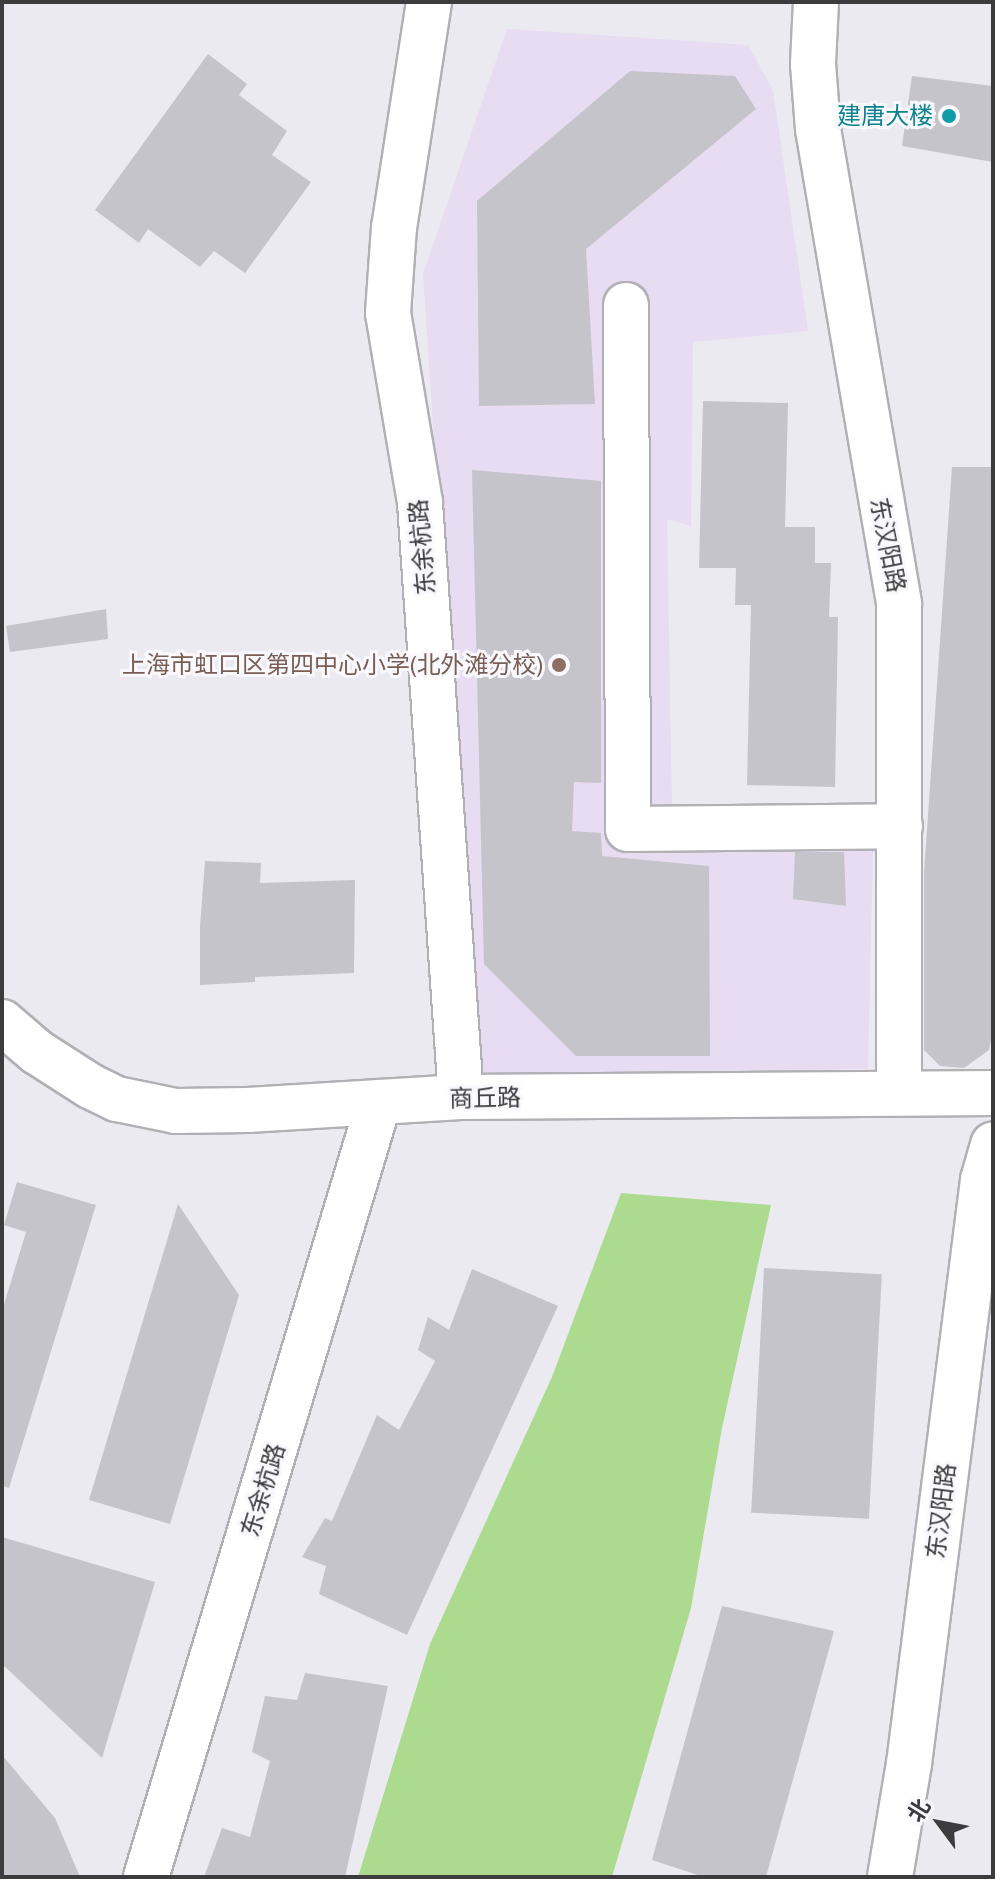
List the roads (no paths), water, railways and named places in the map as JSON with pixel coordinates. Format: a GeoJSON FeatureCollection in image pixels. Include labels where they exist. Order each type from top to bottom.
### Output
{"type":"FeatureCollection","features":[{"type":"Feature","properties":{"kind":"street","name":"东余杭路"},"geometry":{"type":"LineString","coordinates":[[429,2],[394,227],[388,313],[420,503],[461,1097]]}},
{"type":"Feature","properties":{"kind":"street","name":"东汉阳路"},"geometry":{"type":"LineString","coordinates":[[816,2],[813,64],[818,129],[899,604],[899,1093]]}},
{"type":"Feature","properties":{"kind":"street"},"geometry":{"type":"LineString","coordinates":[[626,305],[628,829],[900,826]]}},
{"type":"Feature","properties":{"kind":"street","name":"商丘路"},"geometry":{"type":"LineString","coordinates":[[2,1022],[64,1071],[117,1099],[145,1106],[210,1111],[461,1097],[993,1093]]}},
{"type":"Feature","properties":{"kind":"street","name":"东余杭路"},"geometry":{"type":"LineString","coordinates":[[146,1877],[379,1102]]}},
{"type":"Feature","properties":{"kind":"street","name":"东汉阳路"},"geometry":{"type":"LineString","coordinates":[[896,1873],[983,1180],[993,1144]]}},
{"type":"Feature","properties":{"kind":"place","name":"建唐大楼"},"geometry":{"type":"Point","coordinates":[949,116]}},
{"type":"Feature","properties":{"kind":"place","name":"上海市虹口区第四中心小学(北外滩分校)"},"geometry":{"type":"Point","coordinates":[559,665]}}]}
